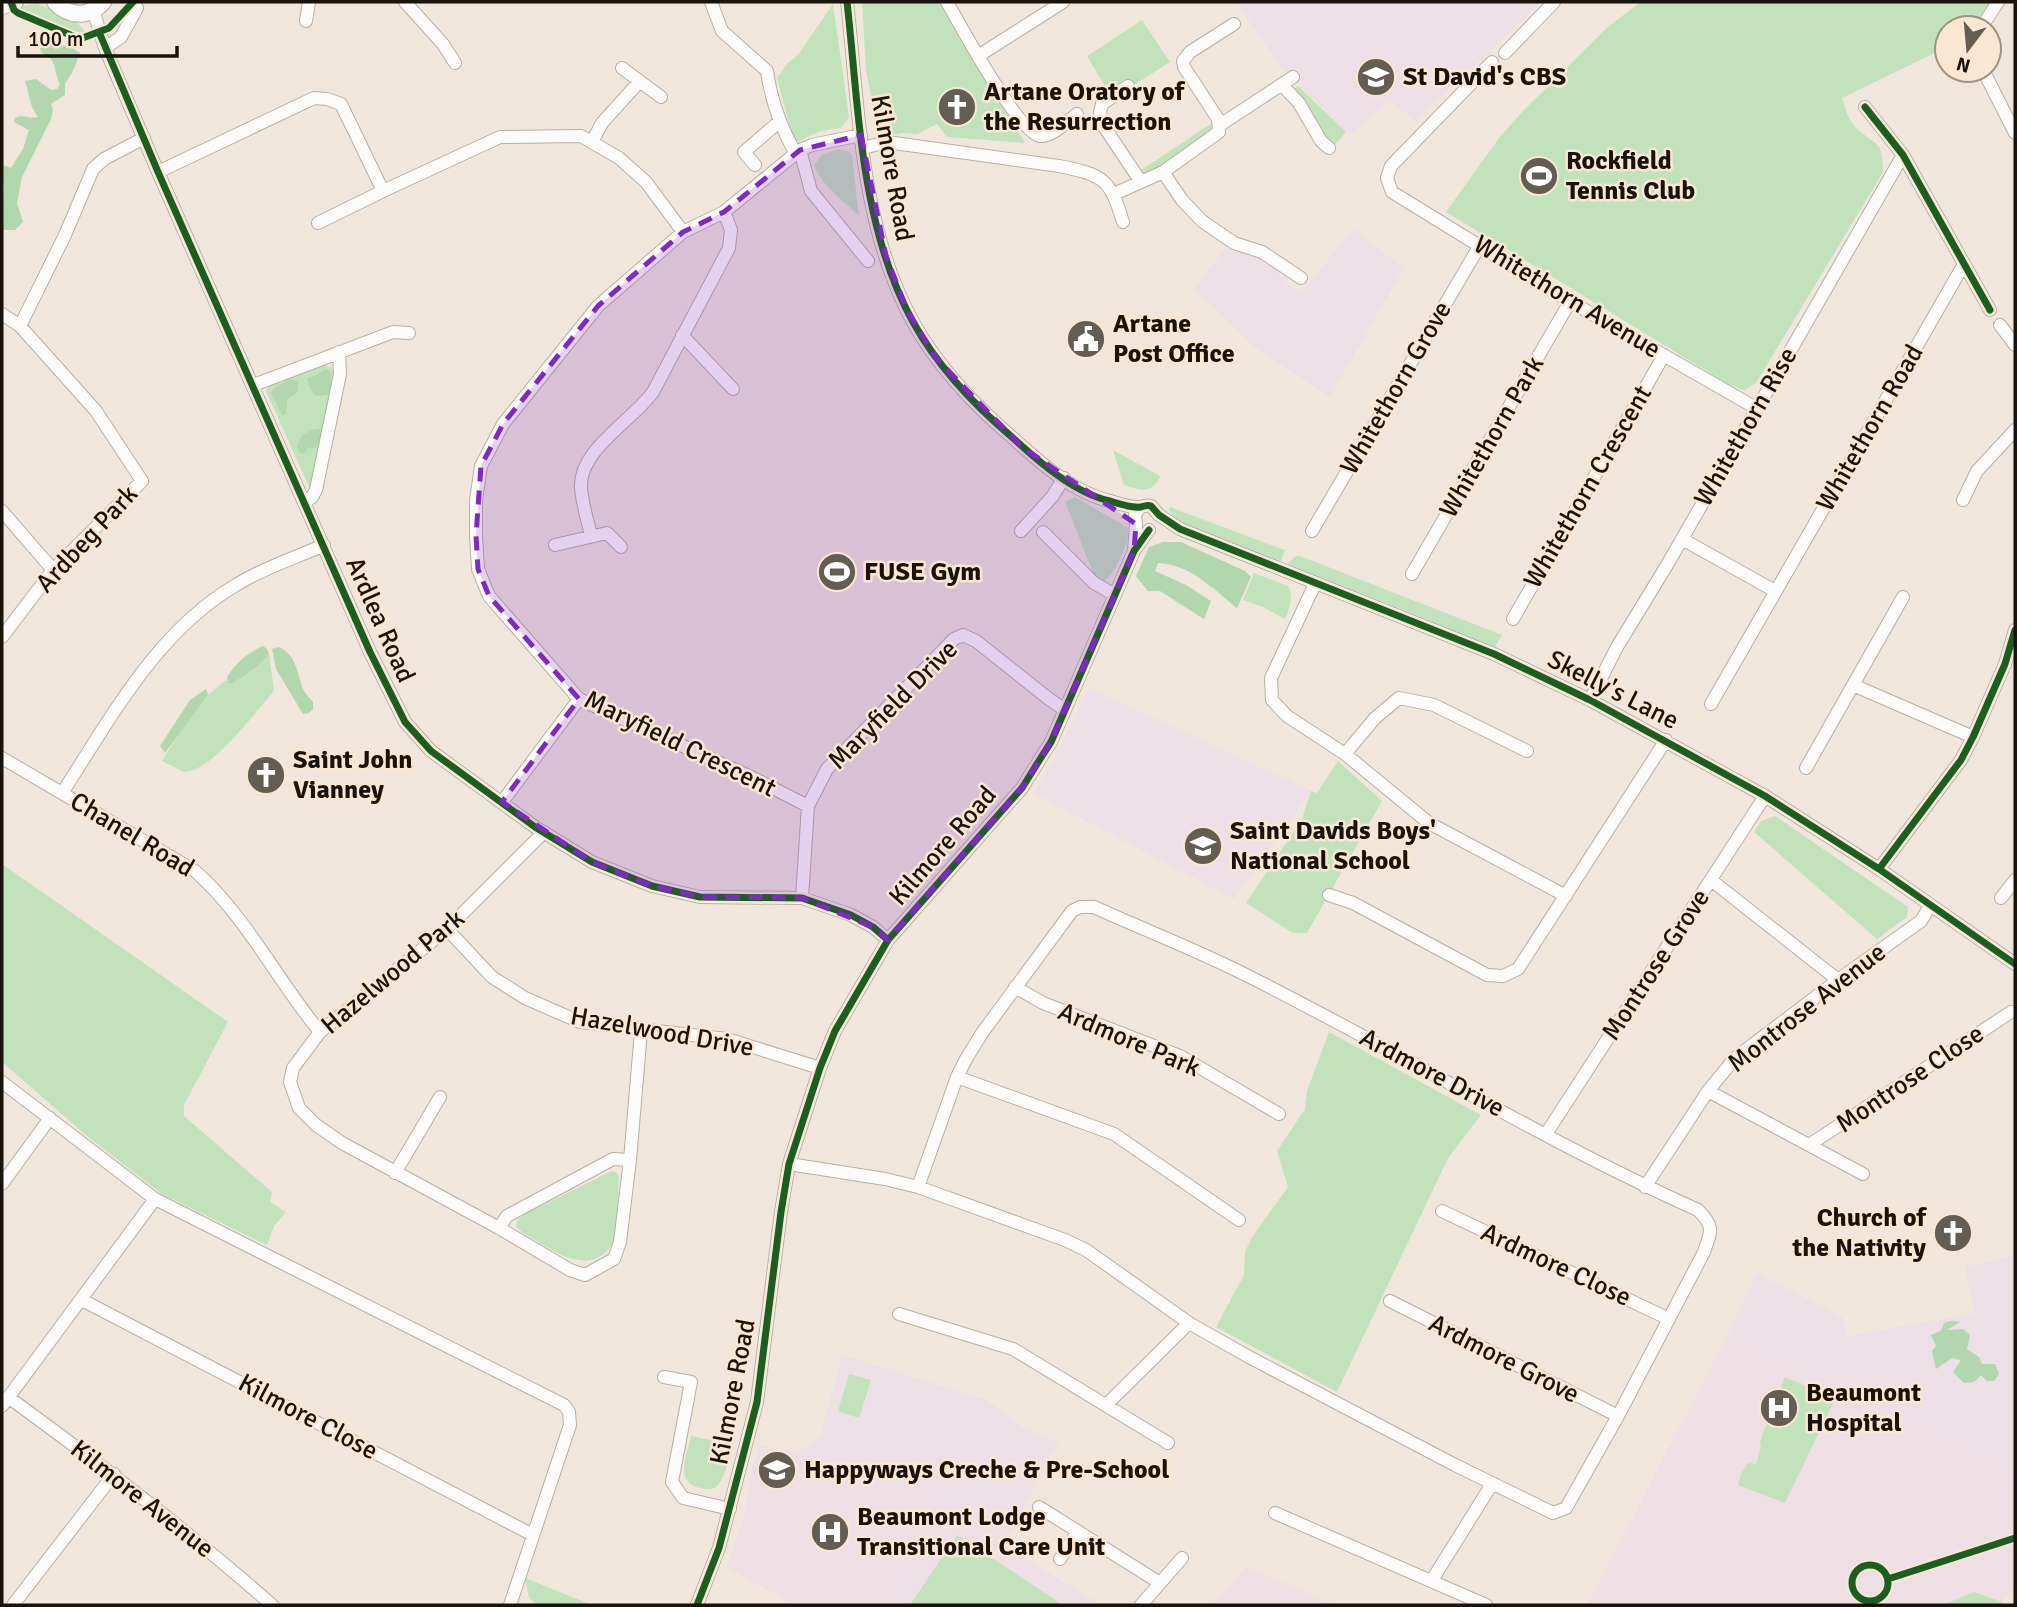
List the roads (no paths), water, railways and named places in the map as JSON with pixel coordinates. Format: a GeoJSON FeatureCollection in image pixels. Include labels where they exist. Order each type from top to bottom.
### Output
{"type":"FeatureCollection","features":[{"type":"Feature","properties":{"kind":"main road"},"geometry":{"type":"LineString","coordinates":[[2,6],[15,2]]}},
{"type":"Feature","properties":{"kind":"main road"},"geometry":{"type":"LineString","coordinates":[[53,3],[76,14],[98,6]]}},
{"type":"Feature","properties":{"kind":"street"},"geometry":{"type":"LineString","coordinates":[[306,22],[309,2]]}},
{"type":"Feature","properties":{"kind":"street"},"geometry":{"type":"LineString","coordinates":[[405,2],[443,44],[455,63]]}},
{"type":"Feature","properties":{"kind":"street"},"geometry":{"type":"LineString","coordinates":[[710,2],[722,31],[768,71],[770,91],[780,121],[798,152],[811,191],[868,261]]}},
{"type":"Feature","properties":{"kind":"street","name":"Kilmore Road"},"geometry":{"type":"LineString","coordinates":[[847,2],[862,142],[873,203],[886,256],[907,310],[947,371],[977,405],[1022,447],[1064,478],[1107,501],[1136,522],[1134,551]]}},
{"type":"Feature","properties":{"kind":"street"},"geometry":{"type":"LineString","coordinates":[[947,2],[978,56],[1032,133],[1048,135],[1077,114]]}},
{"type":"Feature","properties":{"kind":"street"},"geometry":{"type":"LineString","coordinates":[[978,56],[1063,2]]}},
{"type":"Feature","properties":{"kind":"street"},"geometry":{"type":"LineString","coordinates":[[1505,53],[1554,2]]}},
{"type":"Feature","properties":{"kind":"street","name":"Ardlea Road"},"geometry":{"type":"LineString","coordinates":[[98,6],[105,48],[158,172],[370,652],[405,722],[431,751],[544,832],[593,862],[652,886],[700,897],[802,898],[851,915],[873,927],[888,940]]}},
{"type":"Feature","properties":{"kind":"street"},"geometry":{"type":"LineString","coordinates":[[105,48],[121,37],[137,8]]}},
{"type":"Feature","properties":{"kind":"street"},"geometry":{"type":"LineString","coordinates":[[1123,222],[1114,194],[1163,172],[1219,132],[1220,125],[1184,67],[1183,61],[1190,52],[1234,24]]}},
{"type":"Feature","properties":{"kind":"street","name":"Whitethorn Avenue"},"geometry":{"type":"LineString","coordinates":[[1492,62],[1391,166],[1387,178],[1389,188],[1399,198],[1756,408]]}},
{"type":"Feature","properties":{"kind":"street"},"geometry":{"type":"LineString","coordinates":[[622,68],[661,97]]}},
{"type":"Feature","properties":{"kind":"street"},"geometry":{"type":"LineString","coordinates":[[1220,125],[1288,81],[1317,134],[1329,148]]}},
{"type":"Feature","properties":{"kind":"street"},"geometry":{"type":"LineString","coordinates":[[592,142],[602,123],[639,82]]}},
{"type":"Feature","properties":{"kind":"street"},"geometry":{"type":"LineString","coordinates":[[1990,84],[2015,132]]}},
{"type":"Feature","properties":{"kind":"street"},"geometry":{"type":"LineString","coordinates":[[1128,86],[1102,104],[1100,117],[1141,182]]}},
{"type":"Feature","properties":{"kind":"street"},"geometry":{"type":"LineString","coordinates":[[158,172],[314,98],[327,99],[341,104],[383,191]]}},
{"type":"Feature","properties":{"kind":"street"},"geometry":{"type":"LineString","coordinates":[[1865,107],[1903,155],[1990,310]]}},
{"type":"Feature","properties":{"kind":"street"},"geometry":{"type":"LineString","coordinates":[[755,165],[744,152],[780,121]]}},
{"type":"Feature","properties":{"kind":"street"},"geometry":{"type":"LineString","coordinates":[[318,223],[500,137],[580,136],[619,159],[646,182],[683,232]]}},
{"type":"Feature","properties":{"kind":"street"},"geometry":{"type":"LineString","coordinates":[[20,326],[65,235],[93,169],[104,159],[144,138]]}},
{"type":"Feature","properties":{"kind":"street","name":"Maryfield Crescent"},"geometry":{"type":"LineString","coordinates":[[808,806],[749,776],[579,699],[489,596],[478,569],[476,500],[481,466],[503,424],[598,306],[683,232],[724,212],[798,152],[812,145],[887,142],[1059,166],[1100,177],[1114,194]]}},
{"type":"Feature","properties":{"kind":"street","name":"Whitethorn Rise"},"geometry":{"type":"LineString","coordinates":[[1590,700],[1617,647],[1682,540],[1903,155]]}},
{"type":"Feature","properties":{"kind":"street"},"geometry":{"type":"LineString","coordinates":[[1163,172],[1182,200],[1202,221],[1234,243],[1262,252],[1301,278]]}},
{"type":"Feature","properties":{"kind":"street"},"geometry":{"type":"LineString","coordinates":[[591,537],[581,488],[590,458],[646,402],[729,248],[731,230],[724,212]]}},
{"type":"Feature","properties":{"kind":"street","name":"Whitethorn Grove"},"geometry":{"type":"LineString","coordinates":[[1312,531],[1480,245]]}},
{"type":"Feature","properties":{"kind":"street","name":"Whitethorn Road"},"geometry":{"type":"LineString","coordinates":[[1711,704],[1964,264]]}},
{"type":"Feature","properties":{"kind":"street","name":"Whitethorn Park"},"geometry":{"type":"LineString","coordinates":[[1412,574],[1571,300]]}},
{"type":"Feature","properties":{"kind":"street","name":"Ardbeg Park"},"geometry":{"type":"LineString","coordinates":[[2,314],[20,326],[96,411],[142,481],[53,570],[2,637]]}},
{"type":"Feature","properties":{"kind":"street"},"geometry":{"type":"LineString","coordinates":[[2000,325],[2015,345]]}},
{"type":"Feature","properties":{"kind":"street"},"geometry":{"type":"LineString","coordinates":[[254,386],[393,332],[409,333]]}},
{"type":"Feature","properties":{"kind":"street"},"geometry":{"type":"LineString","coordinates":[[682,335],[733,389]]}},
{"type":"Feature","properties":{"kind":"street"},"geometry":{"type":"LineString","coordinates":[[305,502],[313,497],[316,491],[340,374],[339,352]]}},
{"type":"Feature","properties":{"kind":"street","name":"Whitethorn Crescent"},"geometry":{"type":"LineString","coordinates":[[1513,619],[1664,355]]}},
{"type":"Feature","properties":{"kind":"street"},"geometry":{"type":"LineString","coordinates":[[1963,500],[1977,471],[2015,430]]}},
{"type":"Feature","properties":{"kind":"street"},"geometry":{"type":"LineString","coordinates":[[1021,531],[1052,497],[1064,478]]}},
{"type":"Feature","properties":{"kind":"street","name":"Kilmore Road"},"geometry":{"type":"LineString","coordinates":[[1107,501],[1140,507]]}},
{"type":"Feature","properties":{"kind":"street"},"geometry":{"type":"LineString","coordinates":[[1151,506],[1160,515],[1158,524],[1151,529],[1141,528],[1136,522],[1136,513],[1140,507],[1151,506]]}},
{"type":"Feature","properties":{"kind":"street"},"geometry":{"type":"LineString","coordinates":[[2,511],[53,570]]}},
{"type":"Feature","properties":{"kind":"street","name":"Skelly's Lane"},"geometry":{"type":"LineString","coordinates":[[1160,515],[1180,529],[1494,654],[1590,700],[1765,796],[1879,869],[2015,964]]}},
{"type":"Feature","properties":{"kind":"street","name":"Kilmore Road"},"geometry":{"type":"LineString","coordinates":[[697,1605],[719,1548],[757,1402],[789,1164],[835,1031],[888,940],[1022,788],[1051,742],[1134,551],[1151,529]]}},
{"type":"Feature","properties":{"kind":"street","name":"Skelly's Lane"},"geometry":{"type":"LineString","coordinates":[[1151,529],[1180,529]]}},
{"type":"Feature","properties":{"kind":"street"},"geometry":{"type":"LineString","coordinates":[[1043,532],[1094,583],[1115,595]]}},
{"type":"Feature","properties":{"kind":"street"},"geometry":{"type":"LineString","coordinates":[[555,545],[607,533],[621,547]]}},
{"type":"Feature","properties":{"kind":"street"},"geometry":{"type":"LineString","coordinates":[[1682,540],[1775,591]]}},
{"type":"Feature","properties":{"kind":"street"},"geometry":{"type":"LineString","coordinates":[[62,793],[142,671],[173,635],[237,583],[324,545]]}},
{"type":"Feature","properties":{"kind":"street"},"geometry":{"type":"LineString","coordinates":[[1315,584],[1271,678],[1272,700],[1287,716],[1345,754],[1429,823],[1566,896]]}},
{"type":"Feature","properties":{"kind":"street"},"geometry":{"type":"LineString","coordinates":[[1806,768],[1903,597]]}},
{"type":"Feature","properties":{"kind":"street"},"geometry":{"type":"LineString","coordinates":[[1879,869],[1961,760],[2010,666],[2015,630]]}},
{"type":"Feature","properties":{"kind":"street","name":"Maryfield Drive"},"geometry":{"type":"LineString","coordinates":[[802,898],[808,806],[827,769],[958,636],[967,635],[976,641],[1065,710]]}},
{"type":"Feature","properties":{"kind":"street"},"geometry":{"type":"LineString","coordinates":[[1853,685],[1973,737]]}},
{"type":"Feature","properties":{"kind":"street"},"geometry":{"type":"LineString","coordinates":[[1345,754],[1375,718],[1399,698],[1434,705],[1527,751]]}},
{"type":"Feature","properties":{"kind":"street"},"geometry":{"type":"LineString","coordinates":[[502,802],[579,699]]}},
{"type":"Feature","properties":{"kind":"street"},"geometry":{"type":"LineString","coordinates":[[1329,895],[1353,903],[1487,975],[1503,976],[1518,969],[1666,740]]}},
{"type":"Feature","properties":{"kind":"street","name":"Chanel Road"},"geometry":{"type":"LineString","coordinates":[[2,758],[176,859],[211,886],[249,933],[320,1032]]}},
{"type":"Feature","properties":{"kind":"street","name":"Montrose Grove"},"geometry":{"type":"LineString","coordinates":[[1546,1134],[1765,796]]}},
{"type":"Feature","properties":{"kind":"street","name":"Hazelwood Park"},"geometry":{"type":"LineString","coordinates":[[544,832],[447,929],[320,1032],[293,1068],[290,1082],[299,1108],[316,1125],[395,1173],[499,1228],[570,1270],[585,1275],[614,1259],[620,1242],[630,1160],[640,1031]]}},
{"type":"Feature","properties":{"kind":"street"},"geometry":{"type":"LineString","coordinates":[[1711,880],[1838,980]]}},
{"type":"Feature","properties":{"kind":"street"},"geometry":{"type":"LineString","coordinates":[[2001,898],[2015,880]]}},
{"type":"Feature","properties":{"kind":"street","name":"Montrose Avenue"},"geometry":{"type":"LineString","coordinates":[[1645,1187],[1708,1091],[1735,1058],[1921,921],[1930,906]]}},
{"type":"Feature","properties":{"kind":"street","name":"Ardmore Drive"},"geometry":{"type":"LineString","coordinates":[[789,1164],[918,1187],[1037,1229],[1086,1250],[1189,1323],[1553,1513],[1566,1508],[1618,1416],[1704,1252],[1711,1229],[1708,1220],[1698,1210],[1602,1166],[1253,978],[1094,907],[1080,907],[1072,911],[982,1033],[957,1077],[918,1187]]}},
{"type":"Feature","properties":{"kind":"street","name":"Hazelwood Drive"},"geometry":{"type":"LineString","coordinates":[[447,929],[492,977],[525,998],[580,1023],[727,1039],[820,1068]]}},
{"type":"Feature","properties":{"kind":"street","name":"Ardmore Park"},"geometry":{"type":"LineString","coordinates":[[1015,987],[1043,1003],[1180,1056],[1279,1114]]}},
{"type":"Feature","properties":{"kind":"street","name":"Montrose Close"},"geometry":{"type":"LineString","coordinates":[[1809,1145],[2011,1012]]}},
{"type":"Feature","properties":{"kind":"street"},"geometry":{"type":"LineString","coordinates":[[957,1077],[1114,1134],[1239,1220]]}},
{"type":"Feature","properties":{"kind":"street"},"geometry":{"type":"LineString","coordinates":[[2,1082],[155,1199],[564,1405],[569,1412],[570,1426],[510,1605]]}},
{"type":"Feature","properties":{"kind":"street"},"geometry":{"type":"LineString","coordinates":[[1708,1091],[1863,1174]]}},
{"type":"Feature","properties":{"kind":"street"},"geometry":{"type":"LineString","coordinates":[[395,1173],[440,1097]]}},
{"type":"Feature","properties":{"kind":"street"},"geometry":{"type":"LineString","coordinates":[[2,1184],[50,1118]]}},
{"type":"Feature","properties":{"kind":"street"},"geometry":{"type":"LineString","coordinates":[[499,1228],[507,1216],[613,1159],[630,1160]]}},
{"type":"Feature","properties":{"kind":"street"},"geometry":{"type":"LineString","coordinates":[[5,1401],[155,1199]]}},
{"type":"Feature","properties":{"kind":"street","name":"Ardmore Close"},"geometry":{"type":"LineString","coordinates":[[1442,1211],[1669,1319]]}},
{"type":"Feature","properties":{"kind":"street","name":"Kilmore Close"},"geometry":{"type":"LineString","coordinates":[[82,1300],[533,1535]]}},
{"type":"Feature","properties":{"kind":"street","name":"Ardmore Grove"},"geometry":{"type":"LineString","coordinates":[[1390,1301],[1618,1416]]}},
{"type":"Feature","properties":{"kind":"street"},"geometry":{"type":"LineString","coordinates":[[898,1314],[1013,1349],[1168,1443]]}},
{"type":"Feature","properties":{"kind":"street"},"geometry":{"type":"LineString","coordinates":[[1106,1405],[1189,1323]]}},
{"type":"Feature","properties":{"kind":"street"},"geometry":{"type":"LineString","coordinates":[[664,1377],[691,1382],[672,1482],[676,1491],[683,1498],[730,1509]]}},
{"type":"Feature","properties":{"kind":"street","name":"Kilmore Avenue"},"geometry":{"type":"LineString","coordinates":[[5,1401],[114,1474],[209,1549],[272,1605]]}},
{"type":"Feature","properties":{"kind":"street"},"geometry":{"type":"LineString","coordinates":[[13,1605],[114,1474]]}},
{"type":"Feature","properties":{"kind":"street"},"geometry":{"type":"LineString","coordinates":[[1432,1580],[1493,1484]]}},
{"type":"Feature","properties":{"kind":"street"},"geometry":{"type":"LineString","coordinates":[[1039,1507],[1160,1583]]}},
{"type":"Feature","properties":{"kind":"street"},"geometry":{"type":"LineString","coordinates":[[1275,1513],[1486,1605]]}},
{"type":"Feature","properties":{"kind":"street"},"geometry":{"type":"LineString","coordinates":[[1060,1559],[1078,1531]]}},
{"type":"Feature","properties":{"kind":"street"},"geometry":{"type":"LineString","coordinates":[[1141,1605],[1182,1558]]}},
{"type":"Feature","properties":{"kind":"place","name":"St David's CBS"},"geometry":{"type":"Point","coordinates":[1376,77]}},
{"type":"Feature","properties":{"kind":"place","name":"Artane Oratory of the Resurrection"},"geometry":{"type":"Point","coordinates":[957,107]}},
{"type":"Feature","properties":{"kind":"place","name":"Rockfield Tennis Club"},"geometry":{"type":"Point","coordinates":[1539,176]}},
{"type":"Feature","properties":{"kind":"place","name":"Artane Post Office"},"geometry":{"type":"Point","coordinates":[1086,339]}},
{"type":"Feature","properties":{"kind":"place","name":"FUSE Gym"},"geometry":{"type":"Point","coordinates":[837,572]}},
{"type":"Feature","properties":{"kind":"place","name":"Saint John Vianney"},"geometry":{"type":"Point","coordinates":[266,775]}},
{"type":"Feature","properties":{"kind":"place","name":"Saint Davids Boys' National School"},"geometry":{"type":"Point","coordinates":[1203,846]}},
{"type":"Feature","properties":{"kind":"place","name":"Church of the Nativity"},"geometry":{"type":"Point","coordinates":[1953,1233]}},
{"type":"Feature","properties":{"kind":"place","name":"Beaumont Hospital"},"geometry":{"type":"Point","coordinates":[1779,1408]}},
{"type":"Feature","properties":{"kind":"place","name":"Happyways Creche & Pre-School"},"geometry":{"type":"Point","coordinates":[777,1470]}},
{"type":"Feature","properties":{"kind":"place","name":"Beaumont Lodge Transitional Care Unit"},"geometry":{"type":"Point","coordinates":[830,1532]}}]}
